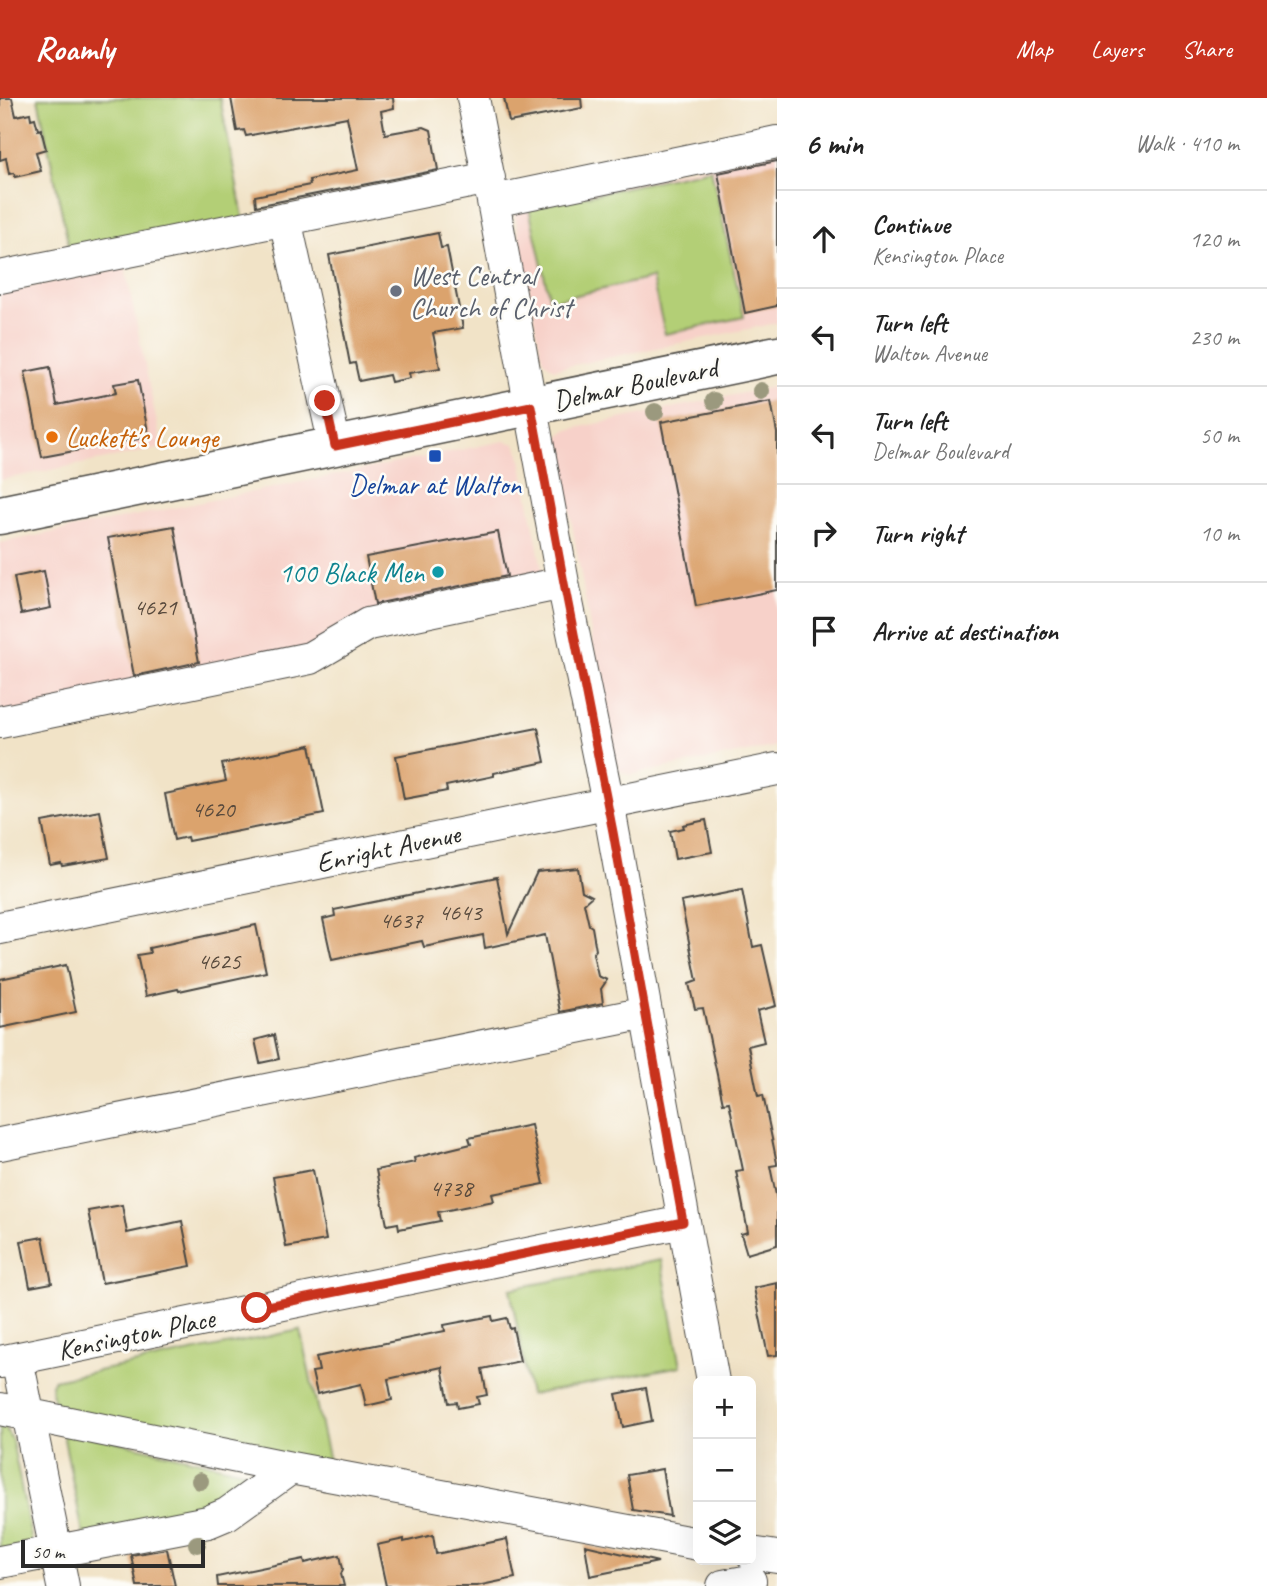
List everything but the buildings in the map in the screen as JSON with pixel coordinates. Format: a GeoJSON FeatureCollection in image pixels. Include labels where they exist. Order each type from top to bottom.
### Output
{"type":"FeatureCollection","features":[{"type":"Feature","properties":{"kind":"main road","name":"Delmar Boulevard"},"geometry":{"type":"LineString","coordinates":[[0,515],[777,355]]}},
{"type":"Feature","properties":{"kind":"street"},"geometry":{"type":"LineString","coordinates":[[472,98],[608,803],[712,1376]]}},
{"type":"Feature","properties":{"kind":"street"},"geometry":{"type":"LineString","coordinates":[[0,277],[285,219],[491,190],[777,142]]}},
{"type":"Feature","properties":{"kind":"street"},"geometry":{"type":"LineString","coordinates":[[285,219],[335,446]]}},
{"type":"Feature","properties":{"kind":"street"},"geometry":{"type":"LineString","coordinates":[[0,722],[310,659],[368,624],[564,583]]}},
{"type":"Feature","properties":{"kind":"street","name":"Enright Avenue"},"geometry":{"type":"LineString","coordinates":[[0,928],[777,769]]}},
{"type":"Feature","properties":{"kind":"street"},"geometry":{"type":"LineString","coordinates":[[0,1144],[646,1013]]}},
{"type":"Feature","properties":{"kind":"street","name":"Kensington Place"},"geometry":{"type":"LineString","coordinates":[[9,1360],[683,1222]]}},
{"type":"Feature","properties":{"kind":"street"},"geometry":{"type":"LineString","coordinates":[[9,1360],[14,1412],[63,1586]]}},
{"type":"Feature","properties":{"kind":"street"},"geometry":{"type":"LineString","coordinates":[[14,1412],[291,1468],[693,1543]]}},
{"type":"Feature","properties":{"kind":"street"},"geometry":{"type":"LineString","coordinates":[[0,1562],[208,1522],[227,1514],[291,1468]]}},
{"type":"Feature","properties":{"kind":"street"},"geometry":{"type":"LineString","coordinates":[[744,1573],[777,1557]]}},
{"type":"Feature","properties":{"kind":"shaded area"},"geometry":{"type":"Polygon","coordinates":[[[777,152],[777,323],[554,369],[544,361],[513,205],[777,152]]]}},
{"type":"Feature","properties":{"kind":"shaded area"},"geometry":{"type":"Polygon","coordinates":[[[125,267],[162,448],[0,480],[0,293],[125,267]]]}},
{"type":"Feature","properties":{"kind":"shaded area"},"geometry":{"type":"Polygon","coordinates":[[[777,386],[777,746],[630,775],[620,771],[613,757],[558,444],[559,436],[567,430],[777,386]]]}},
{"type":"Feature","properties":{"kind":"shaded area"},"geometry":{"type":"Polygon","coordinates":[[[504,441],[515,444],[520,454],[544,580],[301,653],[0,716],[0,543],[504,441]]]}},
{"type":"Feature","properties":{"kind":"green space"},"geometry":{"type":"Polygon","coordinates":[[[38,98],[220,98],[244,222],[71,257],[38,98]]]}},
{"type":"Feature","properties":{"kind":"green space"},"geometry":{"type":"Polygon","coordinates":[[[711,169],[744,317],[665,334],[652,278],[550,301],[529,208],[711,169]]]}},
{"type":"Feature","properties":{"kind":"green space"},"geometry":{"type":"Polygon","coordinates":[[[661,1260],[681,1366],[530,1395],[510,1289],[661,1260]]]}},
{"type":"Feature","properties":{"kind":"green space"},"geometry":{"type":"Polygon","coordinates":[[[300,1330],[330,1466],[55,1409],[51,1385],[54,1380],[300,1330]]]}},
{"type":"Feature","properties":{"kind":"green space"},"geometry":{"type":"Polygon","coordinates":[[[0,1425],[12,1440],[33,1547],[0,1554],[0,1425]]]}},
{"type":"Feature","properties":{"kind":"green space"},"geometry":{"type":"Polygon","coordinates":[[[62,1429],[256,1474],[227,1504],[84,1538],[62,1429]]]}},
{"type":"Feature","properties":{"kind":"place","name":"West Central Church of Christ"},"geometry":{"type":"Point","coordinates":[396,291]}},
{"type":"Feature","properties":{"kind":"place","name":"Luckett's Lounge"},"geometry":{"type":"Point","coordinates":[52,437]}},
{"type":"Feature","properties":{"kind":"place","name":"Delmar at Walton"},"geometry":{"type":"Point","coordinates":[435,456]}},
{"type":"Feature","properties":{"kind":"place","name":"100 Black Men"},"geometry":{"type":"Point","coordinates":[438,572]}},
{"type":"Feature","properties":{"kind":"route"},"geometry":{"type":"LineString","coordinates":[[257,1308],[683,1222],[613,832],[531,406],[335,446],[325,401]]}}]}
